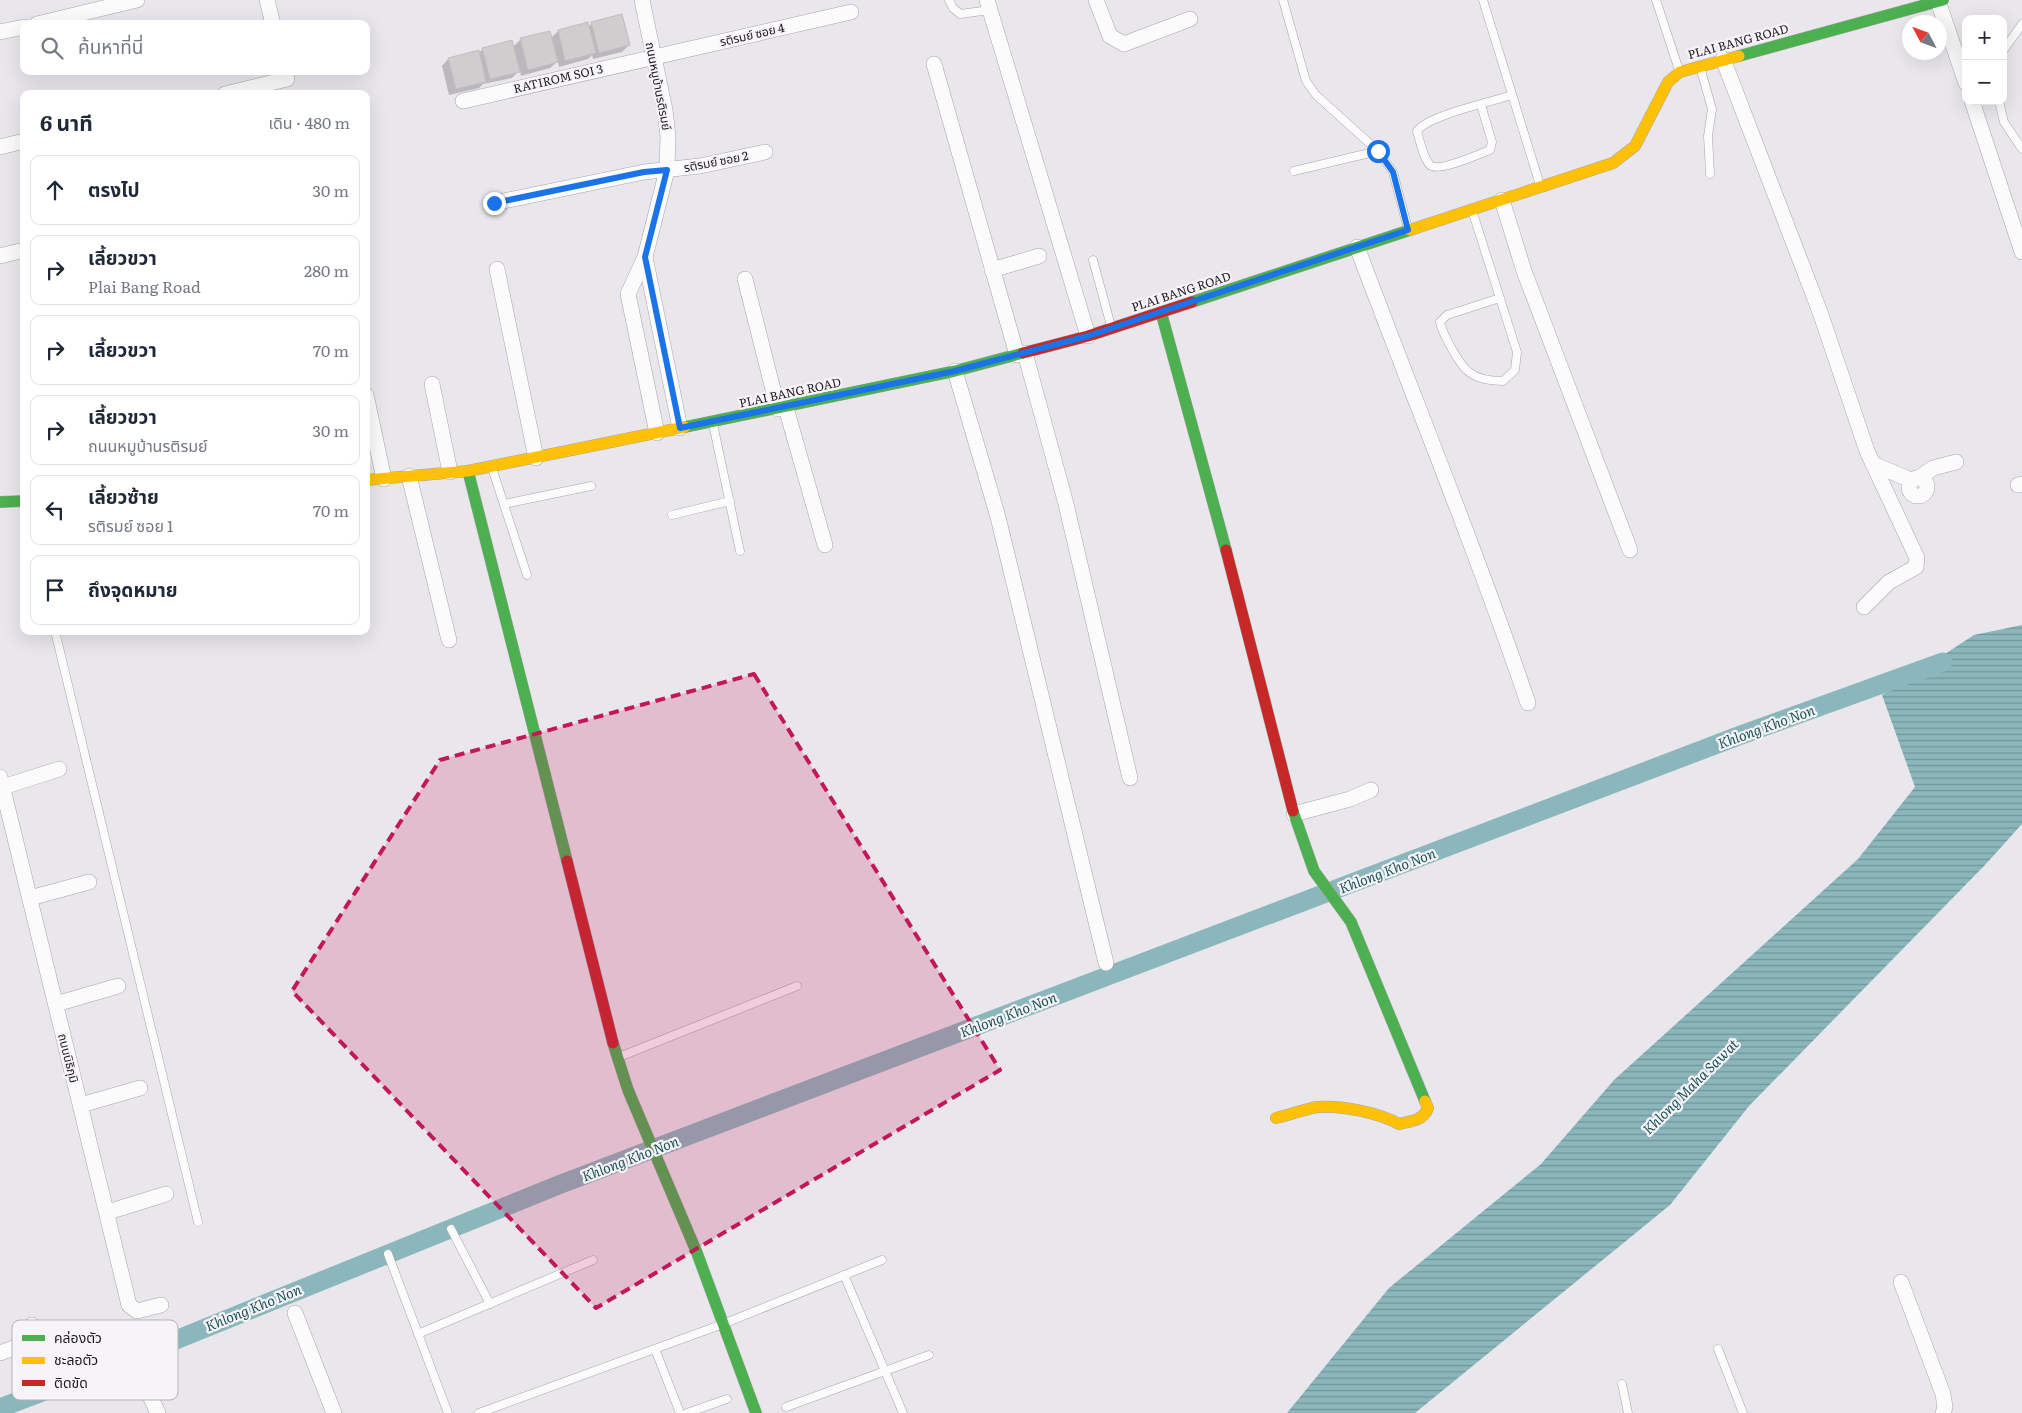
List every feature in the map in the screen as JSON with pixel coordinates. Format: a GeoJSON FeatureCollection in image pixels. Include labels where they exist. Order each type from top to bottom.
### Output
{"type":"FeatureCollection","features":[{"type":"Feature","properties":{"kind":"street"},"geometry":{"type":"LineString","coordinates":[[54,20],[137,0]]}},
{"type":"Feature","properties":{"kind":"street"},"geometry":{"type":"LineString","coordinates":[[268,0],[272,20]]}},
{"type":"Feature","properties":{"kind":"street","name":"ถนนหมูบ้านรติรมย์"},"geometry":{"type":"LineString","coordinates":[[642,0],[665,110],[668,136],[667,170],[645,257],[628,294],[657,433]]}},
{"type":"Feature","properties":{"kind":"street"},"geometry":{"type":"LineString","coordinates":[[1096,0],[1110,36],[1124,44],[1190,19]]}},
{"type":"Feature","properties":{"kind":"street"},"geometry":{"type":"LineString","coordinates":[[1941,1],[1962,70]]}},
{"type":"Feature","properties":{"kind":"street","name":"PLAI BANG ROAD"},"geometry":{"type":"LineString","coordinates":[[370,480],[468,471],[536,458],[955,371],[1088,336],[1613,163],[1635,146],[1668,82],[1680,72],[1700,65],[1941,1]]}},
{"type":"Feature","properties":{"kind":"street"},"geometry":{"type":"LineString","coordinates":[[988,5],[1088,336]]}},
{"type":"Feature","properties":{"kind":"street","name":"รติรมย์ ซอย 4"},"geometry":{"type":"LineString","coordinates":[[653,56],[851,12]]}},
{"type":"Feature","properties":{"kind":"street"},"geometry":{"type":"LineString","coordinates":[[0,32],[20,28]]}},
{"type":"Feature","properties":{"kind":"street","name":"RATIROM SOI 3"},"geometry":{"type":"LineString","coordinates":[[463,101],[653,56]]}},
{"type":"Feature","properties":{"kind":"street"},"geometry":{"type":"LineString","coordinates":[[1723,59],[1816,303],[1873,464],[1917,558],[1916,567],[1889,582],[1864,608]]}},
{"type":"Feature","properties":{"kind":"street"},"geometry":{"type":"LineString","coordinates":[[934,64],[992,270],[1021,354],[1066,504],[1130,778]]}},
{"type":"Feature","properties":{"kind":"street"},"geometry":{"type":"LineString","coordinates":[[244,90],[288,81]]}},
{"type":"Feature","properties":{"kind":"street"},"geometry":{"type":"LineString","coordinates":[[1973,105],[2022,252]]}},
{"type":"Feature","properties":{"kind":"street"},"geometry":{"type":"LineString","coordinates":[[0,147],[20,143]]}},
{"type":"Feature","properties":{"kind":"street","name":"รติรมย์ ซอย 2"},"geometry":{"type":"LineString","coordinates":[[494,203],[644,172],[700,166],[765,152]]}},
{"type":"Feature","properties":{"kind":"street"},"geometry":{"type":"LineString","coordinates":[[1502,200],[1524,271],[1630,550]]}},
{"type":"Feature","properties":{"kind":"street"},"geometry":{"type":"LineString","coordinates":[[1357,247],[1421,419],[1489,589],[1528,703]]}},
{"type":"Feature","properties":{"kind":"street"},"geometry":{"type":"LineString","coordinates":[[0,256],[20,251]]}},
{"type":"Feature","properties":{"kind":"street"},"geometry":{"type":"LineString","coordinates":[[992,270],[1038,256]]}},
{"type":"Feature","properties":{"kind":"street"},"geometry":{"type":"LineString","coordinates":[[645,257],[680,428]]}},
{"type":"Feature","properties":{"kind":"street"},"geometry":{"type":"LineString","coordinates":[[498,270],[536,458]]}},
{"type":"Feature","properties":{"kind":"street"},"geometry":{"type":"LineString","coordinates":[[745,279],[824,545]]}},
{"type":"Feature","properties":{"kind":"street"},"geometry":{"type":"LineString","coordinates":[[1161,312],[1243,611],[1294,814],[1305,849],[1322,884],[1341,905],[1351,922],[1428,1108],[1426,1115],[1420,1120],[1399,1124],[1383,1115],[1371,1112],[1319,1107],[1276,1118]]}},
{"type":"Feature","properties":{"kind":"street"},"geometry":{"type":"LineString","coordinates":[[955,371],[998,517],[1106,964]]}},
{"type":"Feature","properties":{"kind":"street"},"geometry":{"type":"LineString","coordinates":[[432,384],[450,472]]}},
{"type":"Feature","properties":{"kind":"street"},"geometry":{"type":"LineString","coordinates":[[370,414],[384,479]]}},
{"type":"Feature","properties":{"kind":"street"},"geometry":{"type":"LineString","coordinates":[[1873,464],[1915,479],[1933,468],[1956,462]]}},
{"type":"Feature","properties":{"kind":"street"},"geometry":{"type":"LineString","coordinates":[[468,471],[617,1058],[657,1162],[697,1253],[756,1413]]}},
{"type":"Feature","properties":{"kind":"street"},"geometry":{"type":"LineString","coordinates":[[409,476],[449,640]]}},
{"type":"Feature","properties":{"kind":"street"},"geometry":{"type":"LineString","coordinates":[[0,502],[20,501]]}},
{"type":"Feature","properties":{"kind":"street"},"geometry":{"type":"LineString","coordinates":[[1,782],[59,769]]}},
{"type":"Feature","properties":{"kind":"street","name":"ถนนนิธิภุมิ"},"geometry":{"type":"LineString","coordinates":[[1,782],[108,1212],[129,1305],[137,1311],[162,1305]]}},
{"type":"Feature","properties":{"kind":"street"},"geometry":{"type":"LineString","coordinates":[[1294,814],[1350,799],[1371,790]]}},
{"type":"Feature","properties":{"kind":"street"},"geometry":{"type":"LineString","coordinates":[[30,898],[89,882]]}},
{"type":"Feature","properties":{"kind":"street"},"geometry":{"type":"LineString","coordinates":[[56,1004],[118,986]]}},
{"type":"Feature","properties":{"kind":"street"},"geometry":{"type":"LineString","coordinates":[[81,1105],[140,1088]]}},
{"type":"Feature","properties":{"kind":"street"},"geometry":{"type":"LineString","coordinates":[[108,1212],[166,1194]]}},
{"type":"Feature","properties":{"kind":"street"},"geometry":{"type":"LineString","coordinates":[[1901,1282],[1943,1394],[1945,1407],[1943,1413]]}},
{"type":"Feature","properties":{"kind":"street"},"geometry":{"type":"LineString","coordinates":[[295,1313],[334,1413]]}},
{"type":"Feature","properties":{"kind":"street"},"geometry":{"type":"LineString","coordinates":[[0,1353],[12,1348]]}},
{"type":"Feature","properties":{"kind":"street"},"geometry":{"type":"LineString","coordinates":[[152,1400],[158,1413]]}},
{"type":"Feature","properties":{"kind":"lane"},"geometry":{"type":"LineString","coordinates":[[949,0],[952,8],[960,14],[988,5]]}},
{"type":"Feature","properties":{"kind":"lane"},"geometry":{"type":"LineString","coordinates":[[1283,0],[1306,81],[1316,95],[1378,151],[1393,172],[1408,230]]}},
{"type":"Feature","properties":{"kind":"lane"},"geometry":{"type":"LineString","coordinates":[[1483,0],[1541,187]]}},
{"type":"Feature","properties":{"kind":"lane"},"geometry":{"type":"LineString","coordinates":[[1656,0],[1680,72]]}},
{"type":"Feature","properties":{"kind":"lane"},"geometry":{"type":"LineString","coordinates":[[2007,45],[2022,24]]}},
{"type":"Feature","properties":{"kind":"lane"},"geometry":{"type":"LineString","coordinates":[[1700,65],[1712,109],[1708,136],[1710,174]]}},
{"type":"Feature","properties":{"kind":"lane"},"geometry":{"type":"LineString","coordinates":[[1481,105],[1492,142],[1490,150],[1442,168],[1433,167],[1428,163],[1420,141],[1418,131],[1420,127],[1429,120],[1512,95]]}},
{"type":"Feature","properties":{"kind":"lane"},"geometry":{"type":"LineString","coordinates":[[2000,105],[2004,122],[2022,149]]}},
{"type":"Feature","properties":{"kind":"lane"},"geometry":{"type":"LineString","coordinates":[[1294,170],[1378,151]]}},
{"type":"Feature","properties":{"kind":"lane"},"geometry":{"type":"LineString","coordinates":[[1472,210],[1500,298],[1517,352],[1515,370],[1503,381],[1490,381],[1468,372],[1441,330],[1440,322],[1447,315],[1500,298]]}},
{"type":"Feature","properties":{"kind":"lane"},"geometry":{"type":"LineString","coordinates":[[1093,260],[1111,328]]}},
{"type":"Feature","properties":{"kind":"lane"},"geometry":{"type":"LineString","coordinates":[[712,422],[740,551]]}},
{"type":"Feature","properties":{"kind":"lane"},"geometry":{"type":"LineString","coordinates":[[492,466],[526,575]]}},
{"type":"Feature","properties":{"kind":"lane"},"geometry":{"type":"LineString","coordinates":[[504,504],[590,486]]}},
{"type":"Feature","properties":{"kind":"lane"},"geometry":{"type":"LineString","coordinates":[[672,515],[730,501]]}},
{"type":"Feature","properties":{"kind":"lane"},"geometry":{"type":"LineString","coordinates":[[56,635],[198,1222]]}},
{"type":"Feature","properties":{"kind":"lane"},"geometry":{"type":"LineString","coordinates":[[617,1058],[797,986]]}},
{"type":"Feature","properties":{"kind":"lane"},"geometry":{"type":"LineString","coordinates":[[450,1229],[490,1304]]}},
{"type":"Feature","properties":{"kind":"lane"},"geometry":{"type":"LineString","coordinates":[[388,1254],[448,1413]]}},
{"type":"Feature","properties":{"kind":"lane"},"geometry":{"type":"LineString","coordinates":[[418,1334],[593,1260]]}},
{"type":"Feature","properties":{"kind":"lane"},"geometry":{"type":"LineString","coordinates":[[479,1413],[723,1324],[882,1260]]}},
{"type":"Feature","properties":{"kind":"lane"},"geometry":{"type":"LineString","coordinates":[[844,1276],[903,1413]]}},
{"type":"Feature","properties":{"kind":"lane"},"geometry":{"type":"LineString","coordinates":[[655,1349],[680,1413]]}},
{"type":"Feature","properties":{"kind":"lane"},"geometry":{"type":"LineString","coordinates":[[1718,1349],[1744,1413]]}},
{"type":"Feature","properties":{"kind":"lane"},"geometry":{"type":"LineString","coordinates":[[786,1407],[884,1369],[929,1354]]}},
{"type":"Feature","properties":{"kind":"lane"},"geometry":{"type":"LineString","coordinates":[[1622,1384],[1628,1413]]}},
{"type":"Feature","properties":{"kind":"lane"},"geometry":{"type":"LineString","coordinates":[[687,1413],[727,1399]]}},
{"type":"Feature","properties":{"kind":"highlighted area"},"geometry":{"type":"Polygon","coordinates":[[[754,674],[1000,1070],[596,1308],[292,991],[440,760],[754,674]]]}},
{"type":"Feature","properties":{"kind":"water","name":"Khlong Maha Sawat"},"geometry":{"type":"Polygon","coordinates":[[[2022,625],[2022,824],[1985,865],[1749,1106],[1670,1205],[1415,1413],[1287,1413],[1389,1288],[1541,1164],[1614,1080],[1858,859],[1915,787],[1882,695],[1974,635],[2022,625]]]}},
{"type":"Feature","properties":{"kind":"building"},"geometry":{"type":"Polygon","coordinates":[[[622,14],[630,45],[599,53],[591,22],[622,14]]]}},
{"type":"Feature","properties":{"kind":"building"},"geometry":{"type":"Polygon","coordinates":[[[588,22],[596,53],[565,61],[558,30],[588,22]]]}},
{"type":"Feature","properties":{"kind":"building"},"geometry":{"type":"Polygon","coordinates":[[[550,31],[558,62],[528,70],[520,38],[550,31]]]}},
{"type":"Feature","properties":{"kind":"building"},"geometry":{"type":"Polygon","coordinates":[[[512,40],[520,72],[490,79],[482,48],[512,40]]]}},
{"type":"Feature","properties":{"kind":"building"},"geometry":{"type":"Polygon","coordinates":[[[479,50],[486,82],[456,89],[448,58],[479,50]]]}},
{"type":"Feature","properties":{"kind":"waterway","name":"Khlong Kho Non"},"geometry":{"type":"LineString","coordinates":[[178,1339],[561,1184],[1741,735],[1943,662]]}},
{"type":"Feature","properties":{"kind":"waterway","name":"Khlong Kho Non"},"geometry":{"type":"LineString","coordinates":[[0,1408],[21,1400]]}},
{"type":"Feature","properties":{"kind":"traffic: fast"},"geometry":{"type":"LineString","coordinates":[[1739,56],[1943,0]]}},
{"type":"Feature","properties":{"kind":"traffic: fast"},"geometry":{"type":"LineString","coordinates":[[1192,302],[1410,230]]}},
{"type":"Feature","properties":{"kind":"traffic: fast"},"geometry":{"type":"LineString","coordinates":[[1161,312],[1226,550]]}},
{"type":"Feature","properties":{"kind":"traffic: fast"},"geometry":{"type":"LineString","coordinates":[[685,427],[955,371],[1023,353]]}},
{"type":"Feature","properties":{"kind":"traffic: fast"},"geometry":{"type":"LineString","coordinates":[[468,471],[567,861]]}},
{"type":"Feature","properties":{"kind":"traffic: fast"},"geometry":{"type":"LineString","coordinates":[[0,502],[20,501]]}},
{"type":"Feature","properties":{"kind":"traffic: fast"},"geometry":{"type":"LineString","coordinates":[[1293,811],[1314,871],[1351,922],[1425,1101]]}},
{"type":"Feature","properties":{"kind":"traffic: fast"},"geometry":{"type":"LineString","coordinates":[[613,1043],[628,1090],[697,1253],[756,1413]]}},
{"type":"Feature","properties":{"kind":"traffic: slow"},"geometry":{"type":"LineString","coordinates":[[1410,230],[1613,163],[1635,146],[1668,82],[1680,72],[1739,56]]}},
{"type":"Feature","properties":{"kind":"traffic: slow"},"geometry":{"type":"LineString","coordinates":[[370,480],[468,471],[685,427]]}},
{"type":"Feature","properties":{"kind":"traffic: slow"},"geometry":{"type":"LineString","coordinates":[[1276,1118],[1313,1108],[1328,1107],[1371,1113],[1399,1124],[1416,1120],[1423,1116],[1428,1108],[1425,1101]]}},
{"type":"Feature","properties":{"kind":"traffic: jam"},"geometry":{"type":"LineString","coordinates":[[1023,353],[1088,336],[1192,302]]}},
{"type":"Feature","properties":{"kind":"traffic: jam"},"geometry":{"type":"LineString","coordinates":[[1226,550],[1293,811]]}},
{"type":"Feature","properties":{"kind":"traffic: jam"},"geometry":{"type":"LineString","coordinates":[[567,861],[613,1043]]}},
{"type":"Feature","properties":{"kind":"route"},"geometry":{"type":"LineString","coordinates":[[494,203],[644,172],[667,170],[645,257],[680,428],[786,408],[955,371],[1088,336],[1408,230],[1393,172],[1378,151]]}}]}
